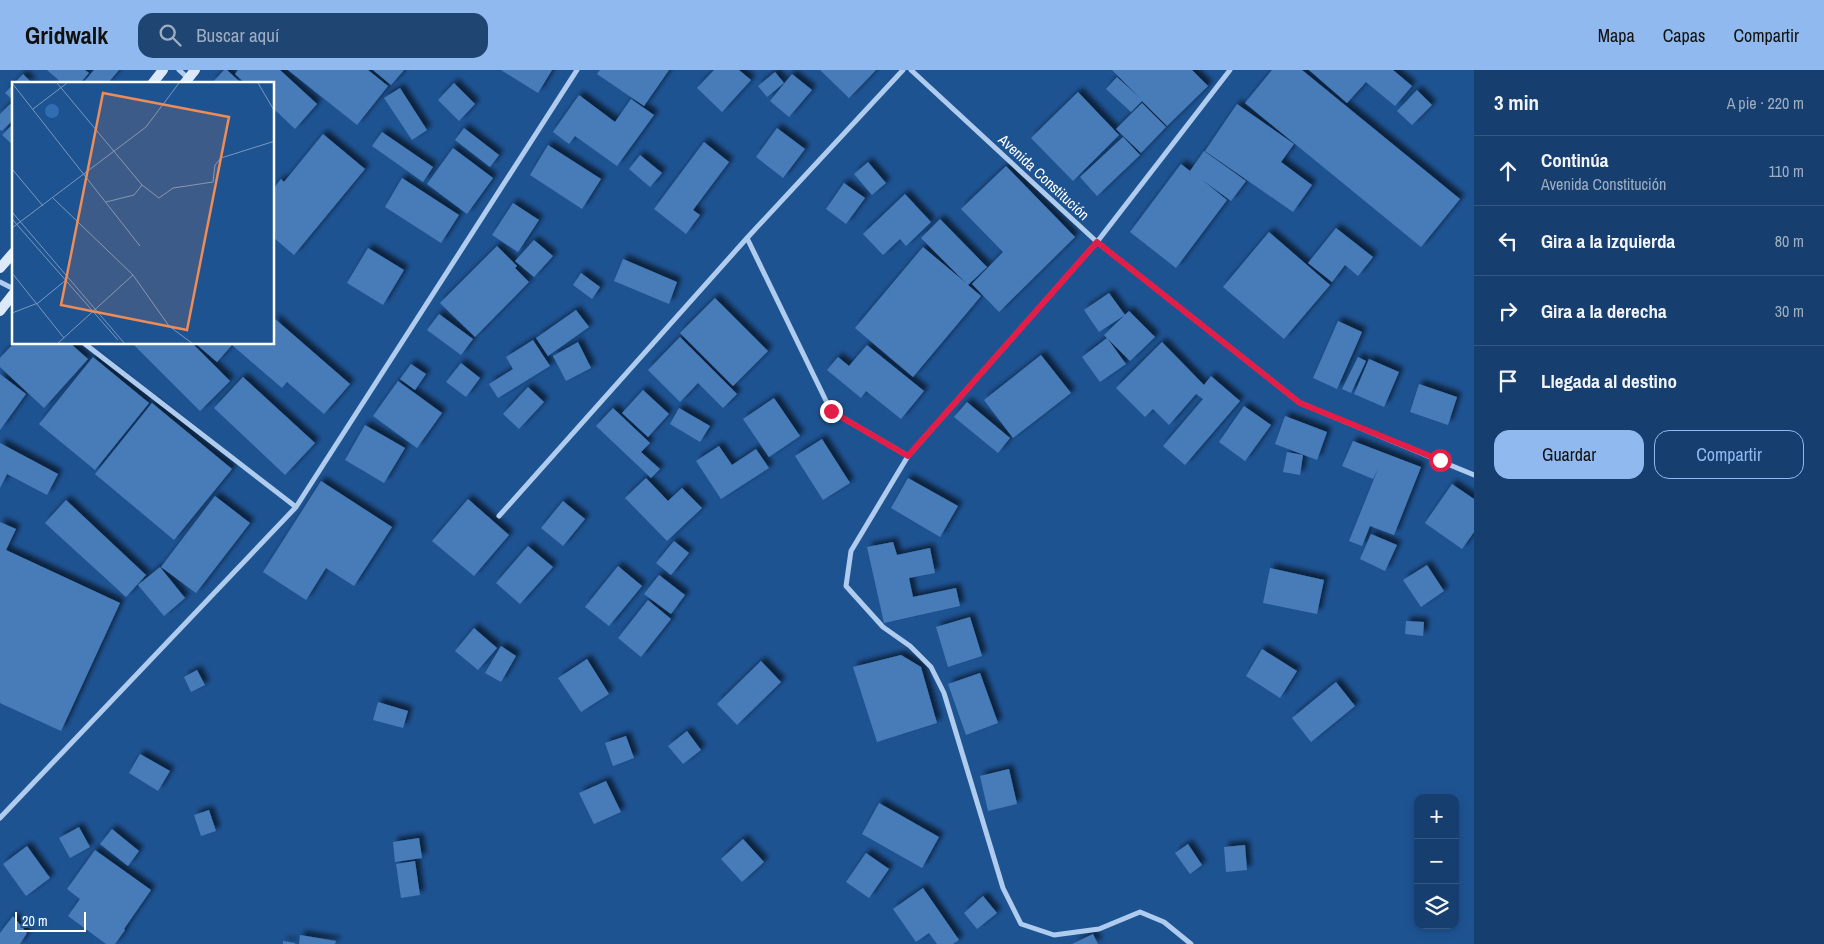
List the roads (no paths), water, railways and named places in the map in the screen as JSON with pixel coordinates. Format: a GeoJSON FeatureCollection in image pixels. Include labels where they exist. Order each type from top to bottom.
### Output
{"type":"FeatureCollection","features":[{"type":"Feature","properties":{"kind":"main road"},"geometry":{"type":"LineString","coordinates":[[154,82],[163,70]]}},
{"type":"Feature","properties":{"kind":"main road"},"geometry":{"type":"LineString","coordinates":[[0,268],[12,254]]}},
{"type":"Feature","properties":{"kind":"main road"},"geometry":{"type":"LineString","coordinates":[[0,310],[12,294]]}},
{"type":"Feature","properties":{"kind":"street"},"geometry":{"type":"LineString","coordinates":[[178,70],[189,77]]}},
{"type":"Feature","properties":{"kind":"street"},"geometry":{"type":"LineString","coordinates":[[0,818],[296,507],[577,70]]}},
{"type":"Feature","properties":{"kind":"street"},"geometry":{"type":"LineString","coordinates":[[500,516],[746,238],[903,70]]}},
{"type":"Feature","properties":{"kind":"street","name":"Avenida Constitución"},"geometry":{"type":"LineString","coordinates":[[911,70],[1097,242],[1300,403],[1474,475]]}},
{"type":"Feature","properties":{"kind":"street"},"geometry":{"type":"LineString","coordinates":[[1191,944],[1164,922],[1140,912],[1098,929],[1054,935],[1021,924],[1003,888],[940,684],[931,667],[910,646],[883,627],[846,586],[850,551],[908,456],[1097,242],[1230,70]]}},
{"type":"Feature","properties":{"kind":"street"},"geometry":{"type":"LineString","coordinates":[[746,238],[831,411],[908,456]]}},
{"type":"Feature","properties":{"kind":"street"},"geometry":{"type":"LineString","coordinates":[[0,282],[12,290]]}},
{"type":"Feature","properties":{"kind":"street"},"geometry":{"type":"LineString","coordinates":[[86,345],[296,507]]}}]}
